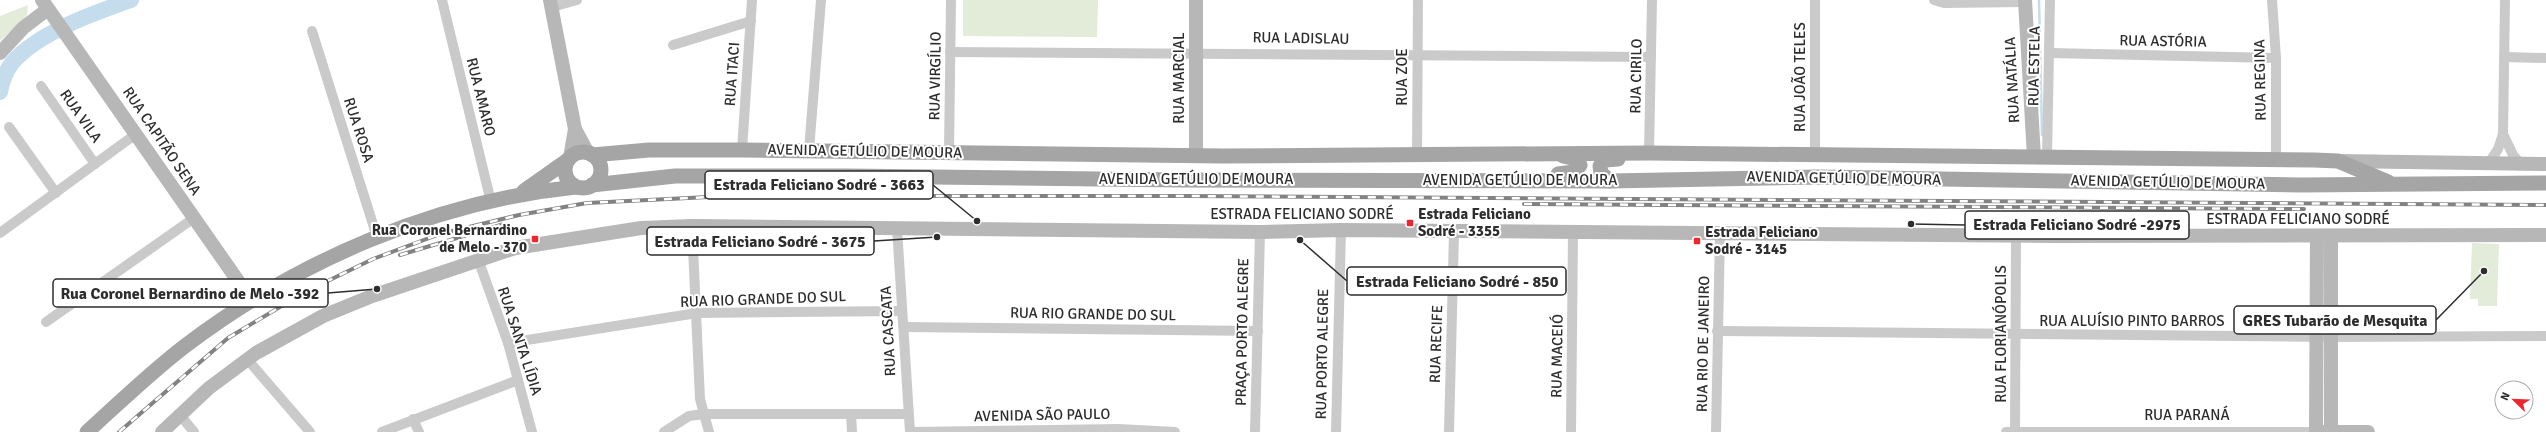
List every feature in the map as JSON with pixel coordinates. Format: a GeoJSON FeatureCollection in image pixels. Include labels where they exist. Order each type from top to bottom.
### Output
{"type":"FeatureCollection","features":[{"type":"Feature","properties":{"kind":"main road","name":"RUA MARCIAL"},"geometry":{"type":"LineString","coordinates":[[1196,0],[1196,156]]}},
{"type":"Feature","properties":{"kind":"main road","name":"RUA NATÁLIA"},"geometry":{"type":"LineString","coordinates":[[2025,1],[2040,157]]}},
{"type":"Feature","properties":{"kind":"main road"},"geometry":{"type":"LineString","coordinates":[[87,432],[185,346],[252,301],[342,252],[377,237],[491,202],[519,195],[576,187],[584,188],[592,185],[598,178],[600,170],[598,161],[590,154],[575,129],[551,4]]}},
{"type":"Feature","properties":{"kind":"main road"},"geometry":{"type":"LineString","coordinates":[[0,53],[23,28],[48,8]]}},
{"type":"Feature","properties":{"kind":"main road","name":"RUA CAPITÃO SENA"},"geometry":{"type":"LineString","coordinates":[[48,8],[252,301]]}},
{"type":"Feature","properties":{"kind":"main road"},"geometry":{"type":"LineString","coordinates":[[575,129],[566,175],[576,187]]}},
{"type":"Feature","properties":{"kind":"main road","name":"AVENIDA GETÚLIO DE MOURA"},"geometry":{"type":"LineString","coordinates":[[590,154],[649,150],[809,150],[1196,156],[1649,153],[2276,159],[2546,164]]}},
{"type":"Feature","properties":{"kind":"main road"},"geometry":{"type":"LineString","coordinates":[[519,195],[578,153],[590,154]]}},
{"type":"Feature","properties":{"kind":"main road"},"geometry":{"type":"LineString","coordinates":[[1610,181],[1599,170],[1605,160],[1643,158],[1649,153]]}},
{"type":"Feature","properties":{"kind":"main road"},"geometry":{"type":"LineString","coordinates":[[1511,179],[1574,172],[1580,165],[1574,158],[1545,154]]}},
{"type":"Feature","properties":{"kind":"main road"},"geometry":{"type":"LineString","coordinates":[[1960,156],[1960,179]]}},
{"type":"Feature","properties":{"kind":"main road"},"geometry":{"type":"LineString","coordinates":[[2259,184],[2270,172],[2276,159]]}},
{"type":"Feature","properties":{"kind":"main road","name":"AVENIDA GETÚLIO DE MOURA"},"geometry":{"type":"LineString","coordinates":[[2338,161],[2378,176],[2390,184]]}},
{"type":"Feature","properties":{"kind":"main road","name":"AVENIDA GETÚLIO DE MOURA"},"geometry":{"type":"LineString","coordinates":[[592,185],[635,179],[689,176],[1183,180],[1511,179],[1610,181],[1745,176],[2259,184],[2390,184]]}},
{"type":"Feature","properties":{"kind":"main road"},"geometry":{"type":"LineString","coordinates":[[2390,184],[2546,183]]}},
{"type":"Feature","properties":{"kind":"main road","name":"ESTRADA FELICIANO SODRÉ"},"geometry":{"type":"LineString","coordinates":[[162,432],[209,388],[247,359],[323,316],[372,296],[478,259],[515,248],[640,228],[692,226],[1260,232],[1341,230],[1573,233],[2016,235],[2546,235]]}},
{"type":"Feature","properties":{"kind":"main road"},"geometry":{"type":"LineString","coordinates":[[2324,236],[2325,337],[2331,432]]}},
{"type":"Feature","properties":{"kind":"main road"},"geometry":{"type":"LineString","coordinates":[[2316,432],[2325,337]]}},
{"type":"Feature","properties":{"kind":"main road","name":"RUA PARANÁ"},"geometry":{"type":"LineString","coordinates":[[2316,432],[2368,432]]}},
{"type":"Feature","properties":{"kind":"street","name":"RUA AMARO"},"geometry":{"type":"LineString","coordinates":[[442,0],[491,202]]}},
{"type":"Feature","properties":{"kind":"street"},"geometry":{"type":"LineString","coordinates":[[551,4],[577,0]]}},
{"type":"Feature","properties":{"kind":"street","name":"RUA ITACI"},"geometry":{"type":"LineString","coordinates":[[742,150],[752,0]]}},
{"type":"Feature","properties":{"kind":"street"},"geometry":{"type":"LineString","coordinates":[[809,150],[821,0]]}},
{"type":"Feature","properties":{"kind":"street","name":"RUA VIRGÍLIO"},"geometry":{"type":"LineString","coordinates":[[949,152],[951,0]]}},
{"type":"Feature","properties":{"kind":"street","name":"RUA ZOE"},"geometry":{"type":"LineString","coordinates":[[1417,154],[1418,0]]}},
{"type":"Feature","properties":{"kind":"street","name":"RUA CIRILO"},"geometry":{"type":"LineString","coordinates":[[1649,153],[1652,0]]}},
{"type":"Feature","properties":{"kind":"street","name":"RUA JOÃO TELES"},"geometry":{"type":"LineString","coordinates":[[1815,0],[1815,155]]}},
{"type":"Feature","properties":{"kind":"street"},"geometry":{"type":"LineString","coordinates":[[1934,0],[1944,3],[2025,1]]}},
{"type":"Feature","properties":{"kind":"street","name":"RUA ESTELA"},"geometry":{"type":"LineString","coordinates":[[2040,157],[2050,53],[2050,0]]}},
{"type":"Feature","properties":{"kind":"street","name":"RUA REGINA"},"geometry":{"type":"LineString","coordinates":[[2272,0],[2276,58],[2276,159]]}},
{"type":"Feature","properties":{"kind":"street"},"geometry":{"type":"LineString","coordinates":[[2489,163],[2498,149],[2503,134],[2505,0]]}},
{"type":"Feature","properties":{"kind":"street"},"geometry":{"type":"LineString","coordinates":[[674,45],[751,21]]}},
{"type":"Feature","properties":{"kind":"street","name":"RUA ROSA"},"geometry":{"type":"LineString","coordinates":[[312,31],[377,237]]}},
{"type":"Feature","properties":{"kind":"street","name":"RUA LADISLAU"},"geometry":{"type":"LineString","coordinates":[[950,52],[1196,52],[1651,57]]}},
{"type":"Feature","properties":{"kind":"street","name":"RUA ASTÓRIA"},"geometry":{"type":"LineString","coordinates":[[2050,53],[2276,58]]}},
{"type":"Feature","properties":{"kind":"street"},"geometry":{"type":"LineString","coordinates":[[2504,57],[2546,58]]}},
{"type":"Feature","properties":{"kind":"street","name":"RUA VILA"},"geometry":{"type":"LineString","coordinates":[[41,86],[95,164]]}},
{"type":"Feature","properties":{"kind":"street"},"geometry":{"type":"LineString","coordinates":[[9,127],[56,193]]}},
{"type":"Feature","properties":{"kind":"street"},"geometry":{"type":"LineString","coordinates":[[0,233],[136,134]]}},
{"type":"Feature","properties":{"kind":"street"},"geometry":{"type":"LineString","coordinates":[[2503,134],[2513,155],[2521,164]]}},
{"type":"Feature","properties":{"kind":"street"},"geometry":{"type":"LineString","coordinates":[[46,322],[194,218]]}},
{"type":"Feature","properties":{"kind":"street"},"geometry":{"type":"LineString","coordinates":[[692,226],[700,399],[709,432]]}},
{"type":"Feature","properties":{"kind":"street","name":"RUA CASCATA"},"geometry":{"type":"LineString","coordinates":[[897,228],[910,432]]}},
{"type":"Feature","properties":{"kind":"street","name":"RUA PORTO ALEGRE"},"geometry":{"type":"LineString","coordinates":[[1336,432],[1341,230]]}},
{"type":"Feature","properties":{"kind":"street","name":"PRAÇA PORTO ALEGRE"},"geometry":{"type":"LineString","coordinates":[[1255,432],[1260,232]]}},
{"type":"Feature","properties":{"kind":"street","name":"RUA RECIFE"},"geometry":{"type":"LineString","coordinates":[[1449,432],[1454,232]]}},
{"type":"Feature","properties":{"kind":"street","name":"RUA MACEIÓ"},"geometry":{"type":"LineString","coordinates":[[1571,432],[1573,233]]}},
{"type":"Feature","properties":{"kind":"street","name":"RUA RIO DE JANEIRO"},"geometry":{"type":"LineString","coordinates":[[1716,432],[1720,233]]}},
{"type":"Feature","properties":{"kind":"street","name":"RUA FLORIANÓPOLIS"},"geometry":{"type":"LineString","coordinates":[[2015,432],[2017,335],[2016,235]]}},
{"type":"Feature","properties":{"kind":"street","name":"RUA SANTA LÍDIA"},"geometry":{"type":"LineString","coordinates":[[478,259],[508,343],[532,432]]}},
{"type":"Feature","properties":{"kind":"street","name":"RUA RIO GRANDE DO SUL"},"geometry":{"type":"LineString","coordinates":[[508,343],[696,313],[902,311]]}},
{"type":"Feature","properties":{"kind":"street","name":"RUA RIO GRANDE DO SUL"},"geometry":{"type":"LineString","coordinates":[[904,327],[1258,331]]}},
{"type":"Feature","properties":{"kind":"street","name":"RUA ALUÍSIO PINTO BARROS"},"geometry":{"type":"LineString","coordinates":[[1717,330],[2017,335],[2325,337],[2546,336]]}},
{"type":"Feature","properties":{"kind":"street"},"geometry":{"type":"LineString","coordinates":[[247,359],[310,432]]}},
{"type":"Feature","properties":{"kind":"street"},"geometry":{"type":"LineString","coordinates":[[382,432],[518,380]]}},
{"type":"Feature","properties":{"kind":"street"},"geometry":{"type":"LineString","coordinates":[[664,432],[689,416],[704,414],[908,414]]}},
{"type":"Feature","properties":{"kind":"street"},"geometry":{"type":"LineString","coordinates":[[851,414],[852,432]]}},
{"type":"Feature","properties":{"kind":"street"},"geometry":{"type":"LineString","coordinates":[[180,415],[194,432]]}},
{"type":"Feature","properties":{"kind":"street"},"geometry":{"type":"LineString","coordinates":[[413,419],[419,432]]}},
{"type":"Feature","properties":{"kind":"street","name":"AVENIDA SÃO PAULO"},"geometry":{"type":"LineString","coordinates":[[910,432],[1111,429],[1175,432]]}},
{"type":"Feature","properties":{"kind":"street","name":"RUA PARANÁ"},"geometry":{"type":"LineString","coordinates":[[2006,432],[2316,432]]}},
{"type":"Feature","properties":{"kind":"green space"},"geometry":{"type":"Polygon","coordinates":[[[963,0],[1098,0],[1097,37],[963,36],[963,0]]]}},
{"type":"Feature","properties":{"kind":"green space"},"geometry":{"type":"Polygon","coordinates":[[[28,5],[27,15],[24,19],[0,41],[0,16],[28,5]]]}},
{"type":"Feature","properties":{"kind":"green space"},"geometry":{"type":"Polygon","coordinates":[[[2472,243],[2499,244],[2497,306],[2478,306],[2478,299],[2470,299],[2472,243]]]}},
{"type":"Feature","properties":{"kind":"waterway"},"geometry":{"type":"LineString","coordinates":[[0,92],[4,77],[12,63],[36,42],[67,25],[131,0]]}},
{"type":"Feature","properties":{"kind":"waterway"},"geometry":{"type":"LineString","coordinates":[[2039,0],[2042,135]]}},
{"type":"Feature","properties":{"kind":"railway"},"geometry":{"type":"LineString","coordinates":[[119,432],[228,338],[305,292],[373,259],[440,234],[519,215],[587,203],[729,196],[1183,196],[2546,205]]}},
{"type":"Feature","properties":{"kind":"railway"},"geometry":{"type":"LineString","coordinates":[[1524,204],[2304,209]]}},
{"type":"Feature","properties":{"kind":"railway"},"geometry":{"type":"LineString","coordinates":[[400,255],[504,224]]}},
{"type":"Feature","properties":{"kind":"place","name":"Estrada Feliciano Sodré - 3663"},"geometry":{"type":"Point","coordinates":[977,221]}},
{"type":"Feature","properties":{"kind":"place","name":"Estrada Feliciano Sodré - 3355"},"geometry":{"type":"Point","coordinates":[1410,223]}},
{"type":"Feature","properties":{"kind":"place","name":"Estrada Feliciano Sodré -2975"},"geometry":{"type":"Point","coordinates":[1911,224]}},
{"type":"Feature","properties":{"kind":"place","name":"Estrada Feliciano Sodré - 3675"},"geometry":{"type":"Point","coordinates":[937,237]}},
{"type":"Feature","properties":{"kind":"place","name":"Rua Coronel Bernardino de Melo - 370"},"geometry":{"type":"Point","coordinates":[535,239]}},
{"type":"Feature","properties":{"kind":"place","name":"Estrada Feliciano Sodré - 850"},"geometry":{"type":"Point","coordinates":[1300,240]}},
{"type":"Feature","properties":{"kind":"place","name":"Estrada Feliciano Sodré - 3145"},"geometry":{"type":"Point","coordinates":[1697,241]}},
{"type":"Feature","properties":{"kind":"place","name":"GRES Tubarão de Mesquita"},"geometry":{"type":"Point","coordinates":[2484,271]}},
{"type":"Feature","properties":{"kind":"place","name":"Rua Coronel Bernardino de Melo -392"},"geometry":{"type":"Point","coordinates":[377,289]}}]}
